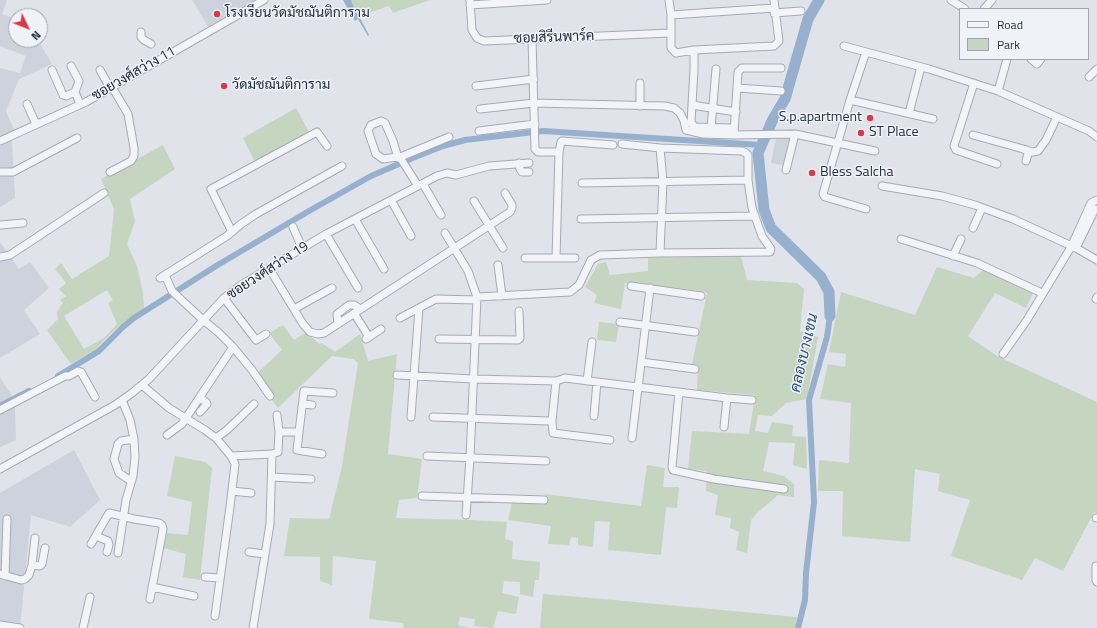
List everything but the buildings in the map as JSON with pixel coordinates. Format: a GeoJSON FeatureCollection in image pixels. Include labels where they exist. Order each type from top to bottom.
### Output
{"type":"FeatureCollection","features":[{"type":"Feature","properties":{"kind":"street","name":"ซอยวงศ์สว่าง 11"},"geometry":{"type":"LineString","coordinates":[[0,140],[80,104],[264,0]]}},
{"type":"Feature","properties":{"kind":"street"},"geometry":{"type":"LineString","coordinates":[[470,2],[547,0]]}},
{"type":"Feature","properties":{"kind":"street"},"geometry":{"type":"LineString","coordinates":[[669,0],[671,14],[671,48],[676,52],[774,46],[779,41],[774,11],[774,0]]}},
{"type":"Feature","properties":{"kind":"street"},"geometry":{"type":"LineString","coordinates":[[951,0],[963,8]]}},
{"type":"Feature","properties":{"kind":"street"},"geometry":{"type":"LineString","coordinates":[[985,8],[992,0]]}},
{"type":"Feature","properties":{"kind":"street","name":"ซอยสิรีนพาร์ค"},"geometry":{"type":"LineString","coordinates":[[470,2],[472,30],[477,38],[484,41],[671,33]]}},
{"type":"Feature","properties":{"kind":"street"},"geometry":{"type":"LineString","coordinates":[[671,14],[801,11]]}},
{"type":"Feature","properties":{"kind":"street"},"geometry":{"type":"LineString","coordinates":[[141,32],[141,37],[151,44]]}},
{"type":"Feature","properties":{"kind":"street"},"geometry":{"type":"LineString","coordinates":[[532,39],[536,152],[559,152]]}},
{"type":"Feature","properties":{"kind":"street"},"geometry":{"type":"LineString","coordinates":[[844,46],[921,67],[998,91],[1089,131],[1097,138]]}},
{"type":"Feature","properties":{"kind":"street"},"geometry":{"type":"LineString","coordinates":[[694,50],[692,124],[695,127],[711,128],[746,135],[794,134],[875,151]]}},
{"type":"Feature","properties":{"kind":"street"},"geometry":{"type":"LineString","coordinates":[[866,52],[850,100],[823,196],[866,209]]}},
{"type":"Feature","properties":{"kind":"street"},"geometry":{"type":"LineString","coordinates":[[998,91],[1007,60]]}},
{"type":"Feature","properties":{"kind":"street"},"geometry":{"type":"LineString","coordinates":[[1032,60],[1037,64],[1041,60]]}},
{"type":"Feature","properties":{"kind":"street"},"geometry":{"type":"LineString","coordinates":[[71,66],[79,81],[75,92],[80,104]]}},
{"type":"Feature","properties":{"kind":"street"},"geometry":{"type":"LineString","coordinates":[[909,113],[921,67]]}},
{"type":"Feature","properties":{"kind":"street"},"geometry":{"type":"LineString","coordinates":[[733,132],[736,112],[738,72],[742,68],[781,68]]}},
{"type":"Feature","properties":{"kind":"street"},"geometry":{"type":"LineString","coordinates":[[711,128],[716,69]]}},
{"type":"Feature","properties":{"kind":"street"},"geometry":{"type":"LineString","coordinates":[[1089,77],[1097,69]]}},
{"type":"Feature","properties":{"kind":"street"},"geometry":{"type":"LineString","coordinates":[[52,70],[62,95],[66,96],[75,92]]}},
{"type":"Feature","properties":{"kind":"street"},"geometry":{"type":"LineString","coordinates":[[100,70],[128,114],[134,148],[134,156],[131,161],[110,172]]}},
{"type":"Feature","properties":{"kind":"street"},"geometry":{"type":"LineString","coordinates":[[476,86],[534,79]]}},
{"type":"Feature","properties":{"kind":"street"},"geometry":{"type":"LineString","coordinates":[[640,83],[640,106]]}},
{"type":"Feature","properties":{"kind":"street"},"geometry":{"type":"LineString","coordinates":[[974,83],[954,146],[956,150],[997,164]]}},
{"type":"Feature","properties":{"kind":"street"},"geometry":{"type":"LineString","coordinates":[[737,88],[781,91]]}},
{"type":"Feature","properties":{"kind":"street"},"geometry":{"type":"LineString","coordinates":[[850,100],[933,119]]}},
{"type":"Feature","properties":{"kind":"street"},"geometry":{"type":"LineString","coordinates":[[480,110],[534,102],[665,106],[674,108],[680,113],[687,130],[703,134],[733,132]]}},
{"type":"Feature","properties":{"kind":"street"},"geometry":{"type":"LineString","coordinates":[[27,104],[36,124]]}},
{"type":"Feature","properties":{"kind":"street"},"geometry":{"type":"LineString","coordinates":[[692,105],[736,112]]}},
{"type":"Feature","properties":{"kind":"street"},"geometry":{"type":"LineString","coordinates":[[973,135],[1033,152],[1038,151],[1046,140],[1057,117]]}},
{"type":"Feature","properties":{"kind":"street"},"geometry":{"type":"LineString","coordinates":[[441,215],[421,185],[401,159],[398,158],[394,141],[385,123],[381,121],[371,125],[368,131],[376,154],[383,159],[398,158],[449,136]]}},
{"type":"Feature","properties":{"kind":"street"},"geometry":{"type":"LineString","coordinates":[[479,131],[535,124]]}},
{"type":"Feature","properties":{"kind":"street"},"geometry":{"type":"LineString","coordinates":[[232,232],[212,189],[317,132],[327,146]]}},
{"type":"Feature","properties":{"kind":"street"},"geometry":{"type":"LineString","coordinates":[[786,170],[794,134]]}},
{"type":"Feature","properties":{"kind":"street"},"geometry":{"type":"LineString","coordinates":[[0,172],[13,172],[77,138]]}},
{"type":"Feature","properties":{"kind":"street"},"geometry":{"type":"LineString","coordinates":[[556,258],[559,152],[561,142],[613,145]]}},
{"type":"Feature","properties":{"kind":"street"},"geometry":{"type":"LineString","coordinates":[[400,318],[436,299],[570,292],[579,286],[591,260],[600,255],[770,252],[771,249],[762,236],[754,216],[748,180],[748,155],[742,151],[660,148],[622,144]]}},
{"type":"Feature","properties":{"kind":"street"},"geometry":{"type":"LineString","coordinates":[[660,148],[663,181],[660,253]]}},
{"type":"Feature","properties":{"kind":"street"},"geometry":{"type":"LineString","coordinates":[[1025,150],[1028,154],[1026,161]]}},
{"type":"Feature","properties":{"kind":"street"},"geometry":{"type":"LineString","coordinates":[[519,163],[522,172],[529,172]]}},
{"type":"Feature","properties":{"kind":"street","name":"ซอยวงศ์สว่าง 19"},"geometry":{"type":"LineString","coordinates":[[0,469],[122,400],[149,379],[224,298],[241,285],[326,234],[437,176],[447,174],[456,175],[489,166],[530,163]]}},
{"type":"Feature","properties":{"kind":"street"},"geometry":{"type":"LineString","coordinates":[[270,396],[252,370],[233,347],[174,293],[162,277],[211,247],[256,214],[342,166]]}},
{"type":"Feature","properties":{"kind":"street"},"geometry":{"type":"LineString","coordinates":[[582,183],[748,180]]}},
{"type":"Feature","properties":{"kind":"street"},"geometry":{"type":"LineString","coordinates":[[882,186],[942,196],[982,208],[1073,247],[1097,260]]}},
{"type":"Feature","properties":{"kind":"street"},"geometry":{"type":"LineString","coordinates":[[0,257],[10,256],[104,193]]}},
{"type":"Feature","properties":{"kind":"street"},"geometry":{"type":"LineString","coordinates":[[357,311],[510,212],[512,205],[505,193]]}},
{"type":"Feature","properties":{"kind":"street"},"geometry":{"type":"LineString","coordinates":[[391,200],[411,236]]}},
{"type":"Feature","properties":{"kind":"street"},"geometry":{"type":"LineString","coordinates":[[1073,247],[1089,206],[1097,200]]}},
{"type":"Feature","properties":{"kind":"street"},"geometry":{"type":"LineString","coordinates":[[474,201],[502,248]]}},
{"type":"Feature","properties":{"kind":"street"},"geometry":{"type":"LineString","coordinates":[[974,228],[982,208]]}},
{"type":"Feature","properties":{"kind":"street"},"geometry":{"type":"LineString","coordinates":[[1003,354],[1027,320],[1042,293],[1073,247],[1095,210]]}},
{"type":"Feature","properties":{"kind":"street"},"geometry":{"type":"LineString","coordinates":[[581,219],[754,216]]}},
{"type":"Feature","properties":{"kind":"street"},"geometry":{"type":"LineString","coordinates":[[355,219],[384,269]]}},
{"type":"Feature","properties":{"kind":"street"},"geometry":{"type":"LineString","coordinates":[[0,225],[23,223]]}},
{"type":"Feature","properties":{"kind":"street"},"geometry":{"type":"LineString","coordinates":[[293,227],[302,248]]}},
{"type":"Feature","properties":{"kind":"street"},"geometry":{"type":"LineString","coordinates":[[445,233],[468,270],[477,298],[466,515]]}},
{"type":"Feature","properties":{"kind":"street"},"geometry":{"type":"LineString","coordinates":[[326,234],[358,288]]}},
{"type":"Feature","properties":{"kind":"street"},"geometry":{"type":"LineString","coordinates":[[901,239],[977,263],[1042,293]]}},
{"type":"Feature","properties":{"kind":"street"},"geometry":{"type":"LineString","coordinates":[[952,256],[961,239]]}},
{"type":"Feature","properties":{"kind":"street"},"geometry":{"type":"LineString","coordinates":[[525,258],[575,258]]}},
{"type":"Feature","properties":{"kind":"street"},"geometry":{"type":"LineString","coordinates":[[498,265],[502,296]]}},
{"type":"Feature","properties":{"kind":"street"},"geometry":{"type":"LineString","coordinates":[[269,268],[303,324],[310,332],[318,334],[324,333],[338,324],[338,314],[349,305],[354,305],[367,338],[381,329]]}},
{"type":"Feature","properties":{"kind":"street"},"geometry":{"type":"LineString","coordinates":[[631,286],[702,296]]}},
{"type":"Feature","properties":{"kind":"street"},"geometry":{"type":"LineString","coordinates":[[294,309],[332,288]]}},
{"type":"Feature","properties":{"kind":"street"},"geometry":{"type":"LineString","coordinates":[[632,438],[650,288]]}},
{"type":"Feature","properties":{"kind":"street"},"geometry":{"type":"LineString","coordinates":[[224,298],[256,340],[266,334]]}},
{"type":"Feature","properties":{"kind":"street"},"geometry":{"type":"LineString","coordinates":[[411,417],[419,308]]}},
{"type":"Feature","properties":{"kind":"street"},"geometry":{"type":"LineString","coordinates":[[439,339],[518,340],[520,338],[519,311]]}},
{"type":"Feature","properties":{"kind":"street"},"geometry":{"type":"LineString","coordinates":[[620,322],[694,332]]}},
{"type":"Feature","properties":{"kind":"street"},"geometry":{"type":"LineString","coordinates":[[587,381],[592,342]]}},
{"type":"Feature","properties":{"kind":"street"},"geometry":{"type":"LineString","coordinates":[[167,435],[182,424],[233,347]]}},
{"type":"Feature","properties":{"kind":"street"},"geometry":{"type":"LineString","coordinates":[[641,362],[695,369]]}},
{"type":"Feature","properties":{"kind":"street"},"geometry":{"type":"LineString","coordinates":[[0,410],[65,376],[69,376],[78,370],[81,372],[95,397]]}},
{"type":"Feature","properties":{"kind":"street"},"geometry":{"type":"LineString","coordinates":[[397,375],[556,381],[565,378],[752,400]]}},
{"type":"Feature","properties":{"kind":"street"},"geometry":{"type":"LineString","coordinates":[[556,381],[552,421],[553,433],[610,440]]}},
{"type":"Feature","properties":{"kind":"street"},"geometry":{"type":"LineString","coordinates":[[594,416],[596,382]]}},
{"type":"Feature","properties":{"kind":"street"},"geometry":{"type":"LineString","coordinates":[[142,385],[169,408],[216,438],[231,456],[235,464],[214,616]]}},
{"type":"Feature","properties":{"kind":"street"},"geometry":{"type":"LineString","coordinates":[[322,454],[297,450],[305,390],[333,393]]}},
{"type":"Feature","properties":{"kind":"street"},"geometry":{"type":"LineString","coordinates":[[679,392],[672,467],[673,470],[784,489]]}},
{"type":"Feature","properties":{"kind":"street"},"geometry":{"type":"LineString","coordinates":[[200,398],[207,404],[200,412]]}},
{"type":"Feature","properties":{"kind":"street"},"geometry":{"type":"LineString","coordinates":[[724,428],[727,398]]}},
{"type":"Feature","properties":{"kind":"street"},"geometry":{"type":"LineString","coordinates":[[118,553],[123,516],[135,457],[134,439],[130,420],[122,400]]}},
{"type":"Feature","properties":{"kind":"street"},"geometry":{"type":"LineString","coordinates":[[216,438],[227,430],[254,404]]}},
{"type":"Feature","properties":{"kind":"street"},"geometry":{"type":"LineString","coordinates":[[303,404],[312,405]]}},
{"type":"Feature","properties":{"kind":"street"},"geometry":{"type":"LineString","coordinates":[[231,456],[272,454],[278,452],[279,432],[277,415]]}},
{"type":"Feature","properties":{"kind":"street"},"geometry":{"type":"LineString","coordinates":[[433,417],[549,421]]}},
{"type":"Feature","properties":{"kind":"street"},"geometry":{"type":"LineString","coordinates":[[279,432],[299,432]]}},
{"type":"Feature","properties":{"kind":"street"},"geometry":{"type":"LineString","coordinates":[[131,481],[119,473],[114,459],[118,444],[121,441],[134,439]]}},
{"type":"Feature","properties":{"kind":"street"},"geometry":{"type":"LineString","coordinates":[[253,628],[270,524],[272,454]]}},
{"type":"Feature","properties":{"kind":"street"},"geometry":{"type":"LineString","coordinates":[[427,456],[546,461]]}},
{"type":"Feature","properties":{"kind":"street"},"geometry":{"type":"LineString","coordinates":[[272,477],[311,480]]}},
{"type":"Feature","properties":{"kind":"street"},"geometry":{"type":"LineString","coordinates":[[232,491],[251,493]]}},
{"type":"Feature","properties":{"kind":"street"},"geometry":{"type":"LineString","coordinates":[[422,496],[544,500]]}},
{"type":"Feature","properties":{"kind":"street"},"geometry":{"type":"LineString","coordinates":[[91,544],[109,512],[134,519],[159,523],[163,529],[150,599]]}},
{"type":"Feature","properties":{"kind":"street"},"geometry":{"type":"LineString","coordinates":[[7,519],[3,538],[2,575],[21,580],[25,579],[29,575],[32,565],[35,538]]}},
{"type":"Feature","properties":{"kind":"street"},"geometry":{"type":"LineString","coordinates":[[96,536],[108,541],[109,545],[107,552]]}},
{"type":"Feature","properties":{"kind":"street"},"geometry":{"type":"LineString","coordinates":[[32,565],[40,566],[42,564],[45,548]]}},
{"type":"Feature","properties":{"kind":"street"},"geometry":{"type":"LineString","coordinates":[[249,552],[265,554]]}},
{"type":"Feature","properties":{"kind":"street"},"geometry":{"type":"LineString","coordinates":[[1096,566],[1097,582]]}},
{"type":"Feature","properties":{"kind":"street"},"geometry":{"type":"LineString","coordinates":[[205,577],[220,578]]}},
{"type":"Feature","properties":{"kind":"street"},"geometry":{"type":"LineString","coordinates":[[152,587],[194,596]]}},
{"type":"Feature","properties":{"kind":"street"},"geometry":{"type":"LineString","coordinates":[[83,628],[90,597]]}},
{"type":"Feature","properties":{"kind":"street"},"geometry":{"type":"LineString","coordinates":[[0,625],[20,628]]}},
{"type":"Feature","properties":{"kind":"shaded area"},"geometry":{"type":"Polygon","coordinates":[[[0,0],[7,0],[2,14],[8,17],[8,48],[43,48],[52,64],[19,79],[6,111],[14,130],[12,141],[15,198],[0,207],[0,68],[20,73],[26,56],[0,46],[0,0]]]}},
{"type":"Feature","properties":{"kind":"shaded area","name":"โรงเรียนวัดมัชฌันติการาม"},"geometry":{"type":"Polygon","coordinates":[[[192,0],[257,0],[209,28],[192,0]]]}},
{"type":"Feature","properties":{"kind":"shaded area"},"geometry":{"type":"Polygon","coordinates":[[[776,138],[789,138],[783,165],[771,163],[776,138]]]}},
{"type":"Feature","properties":{"kind":"shaded area"},"geometry":{"type":"Polygon","coordinates":[[[0,242],[19,269],[30,262],[49,288],[24,310],[40,334],[0,358],[0,242]]]}},
{"type":"Feature","properties":{"kind":"shaded area"},"geometry":{"type":"Polygon","coordinates":[[[0,377],[12,396],[15,407],[16,440],[0,447],[0,377]]]}},
{"type":"Feature","properties":{"kind":"shaded area"},"geometry":{"type":"Polygon","coordinates":[[[74,450],[100,500],[70,527],[31,515],[20,628],[0,628],[0,493],[74,450]]]}},
{"type":"Feature","properties":{"kind":"green space"},"geometry":{"type":"Polygon","coordinates":[[[351,0],[430,0],[393,13],[389,6],[360,16],[351,0]]]}},
{"type":"Feature","properties":{"kind":"green space"},"geometry":{"type":"Polygon","coordinates":[[[296,108],[309,132],[255,162],[243,138],[296,108]]]}},
{"type":"Feature","properties":{"kind":"green space"},"geometry":{"type":"Polygon","coordinates":[[[163,145],[175,169],[130,199],[135,221],[127,244],[137,266],[143,293],[144,309],[113,331],[96,349],[71,364],[47,330],[58,319],[57,312],[63,303],[60,300],[66,296],[59,289],[66,283],[55,269],[61,263],[72,279],[109,256],[114,209],[101,179],[163,145]],[[107,290],[64,316],[84,349],[104,338],[117,324],[108,303],[113,300],[107,290]]]}},
{"type":"Feature","properties":{"kind":"green space"},"geometry":{"type":"Polygon","coordinates":[[[741,256],[747,280],[797,283],[804,289],[800,331],[818,337],[807,399],[786,403],[772,416],[758,415],[755,431],[768,433],[772,422],[793,425],[792,436],[806,437],[807,469],[793,465],[795,443],[769,442],[763,471],[784,476],[794,484],[794,497],[778,495],[751,520],[747,553],[736,550],[739,532],[730,528],[731,518],[715,515],[718,495],[706,491],[707,471],[688,469],[692,431],[749,434],[755,395],[697,390],[698,365],[692,364],[707,293],[680,288],[625,283],[621,309],[594,303],[597,295],[585,287],[598,264],[606,262],[610,275],[648,271],[648,258],[741,256]]]}},
{"type":"Feature","properties":{"kind":"green space"},"geometry":{"type":"Polygon","coordinates":[[[937,267],[974,278],[983,270],[1033,293],[1026,308],[995,293],[968,336],[997,356],[1097,402],[1097,514],[1094,512],[1063,571],[1035,558],[1022,580],[951,556],[970,500],[938,491],[940,474],[915,469],[910,542],[842,536],[843,491],[818,491],[819,460],[849,463],[851,403],[820,399],[828,364],[845,367],[846,354],[829,352],[841,292],[915,315],[937,267]]]}},
{"type":"Feature","properties":{"kind":"green space"},"geometry":{"type":"Polygon","coordinates":[[[599,322],[619,324],[616,342],[597,340],[599,322]]]}},
{"type":"Feature","properties":{"kind":"green space"},"geometry":{"type":"Polygon","coordinates":[[[283,325],[294,340],[307,332],[319,344],[322,343],[335,352],[360,334],[368,361],[397,354],[388,454],[422,459],[417,498],[399,500],[396,518],[507,522],[505,539],[513,541],[512,559],[540,562],[539,580],[535,580],[533,597],[520,594],[520,582],[504,581],[502,593],[519,597],[516,614],[498,611],[493,628],[474,626],[475,619],[460,617],[458,625],[469,628],[404,628],[403,623],[369,619],[376,561],[333,556],[332,585],[320,581],[320,557],[284,556],[290,518],[329,519],[342,466],[358,363],[353,359],[332,356],[278,408],[253,377],[282,350],[269,333],[283,325]]]}},
{"type":"Feature","properties":{"kind":"green space"},"geometry":{"type":"Polygon","coordinates":[[[175,456],[205,462],[212,468],[200,580],[183,577],[186,554],[163,548],[166,533],[188,535],[192,502],[167,496],[175,456]]]}},
{"type":"Feature","properties":{"kind":"green space"},"geometry":{"type":"Polygon","coordinates":[[[647,465],[665,468],[663,487],[679,487],[677,508],[666,507],[661,555],[608,550],[610,522],[595,521],[593,547],[578,545],[578,538],[571,537],[569,545],[548,544],[551,526],[508,520],[512,502],[544,505],[545,494],[641,506],[647,465]]]}},
{"type":"Feature","properties":{"kind":"green space"},"geometry":{"type":"Polygon","coordinates":[[[543,594],[797,617],[795,628],[540,628],[543,594]]]}},
{"type":"Feature","properties":{"kind":"water"},"geometry":{"type":"Polygon","coordinates":[[[343,0],[351,0],[369,35],[368,36],[358,19],[355,21],[343,0]]]}},
{"type":"Feature","properties":{"kind":"waterway","name":"คลองบางเขน"},"geometry":{"type":"LineString","coordinates":[[819,0],[808,19],[785,99],[773,119],[758,153],[764,210],[771,228],[821,277],[829,292],[830,316]]}},
{"type":"Feature","properties":{"kind":"waterway"},"geometry":{"type":"LineString","coordinates":[[58,376],[99,351],[134,318],[216,266],[371,176],[443,146],[465,140],[543,131],[761,145]]}},
{"type":"Feature","properties":{"kind":"waterway","name":"คลองบางเขน"},"geometry":{"type":"LineString","coordinates":[[798,628],[805,600],[806,573],[814,502],[809,400],[827,337],[830,316]]}},
{"type":"Feature","properties":{"kind":"waterway"},"geometry":{"type":"LineString","coordinates":[[0,406],[29,391]]}},
{"type":"Feature","properties":{"kind":"place","name":"โรงเรียนวัดมัชฌันติการาม"},"geometry":{"type":"Point","coordinates":[217,14]}},
{"type":"Feature","properties":{"kind":"place","name":"วัดมัชฌันติการาม"},"geometry":{"type":"Point","coordinates":[224,86]}},
{"type":"Feature","properties":{"kind":"place","name":"S.p.apartment"},"geometry":{"type":"Point","coordinates":[870,118]}},
{"type":"Feature","properties":{"kind":"place","name":"ST Place"},"geometry":{"type":"Point","coordinates":[861,133]}},
{"type":"Feature","properties":{"kind":"place","name":"Bless Salcha"},"geometry":{"type":"Point","coordinates":[812,173]}}]}
